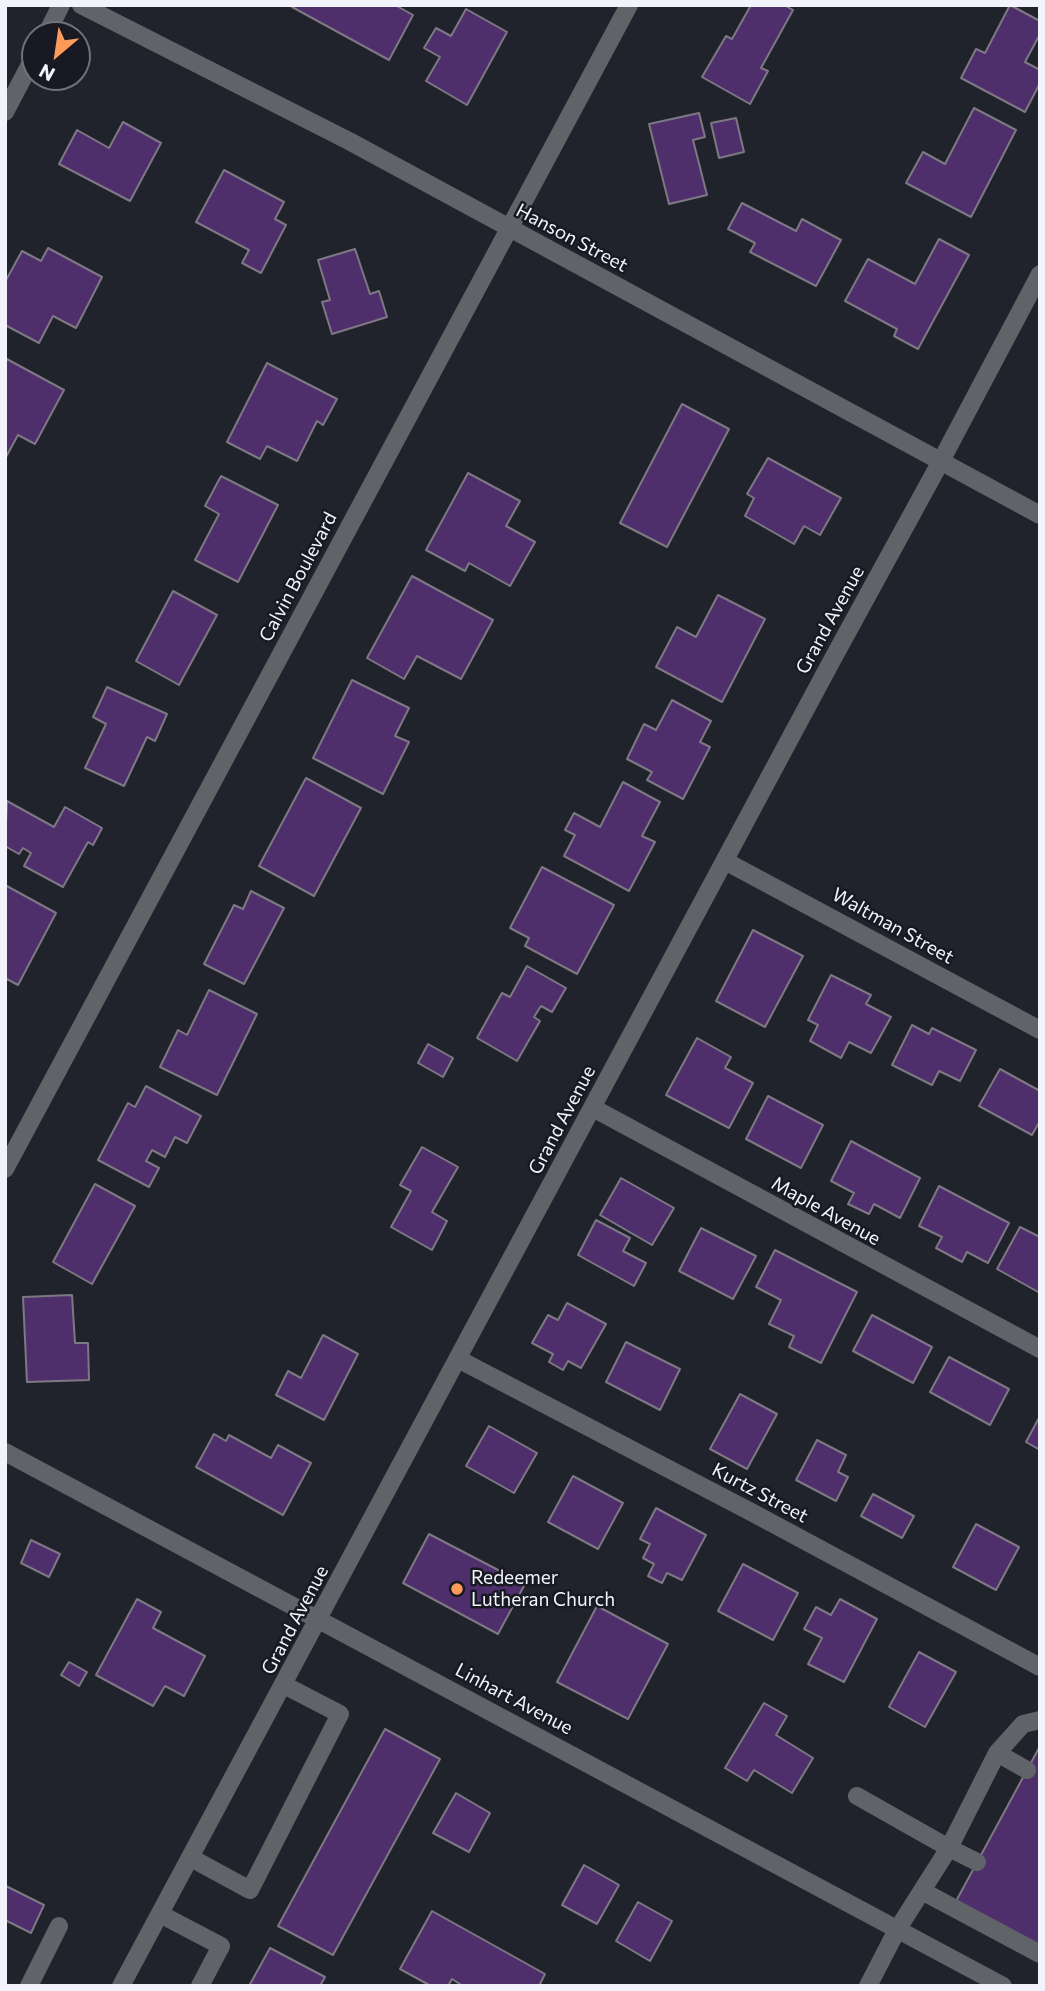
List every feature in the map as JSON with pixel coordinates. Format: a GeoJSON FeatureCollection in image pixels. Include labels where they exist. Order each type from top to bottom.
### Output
{"type":"FeatureCollection","features":[{"type":"Feature","properties":{"kind":"street"},"geometry":{"type":"LineString","coordinates":[[53,21],[61,5]]}},
{"type":"Feature","properties":{"kind":"street","name":"Hanson Street"},"geometry":{"type":"LineString","coordinates":[[81,5],[349,141],[1040,515]]}},
{"type":"Feature","properties":{"kind":"street","name":"Calvin Boulevard"},"geometry":{"type":"LineString","coordinates":[[5,1169],[629,5]]}},
{"type":"Feature","properties":{"kind":"street"},"geometry":{"type":"LineString","coordinates":[[5,112],[21,82]]}},
{"type":"Feature","properties":{"kind":"street","name":"Grand Avenue"},"geometry":{"type":"LineString","coordinates":[[121,1986],[1040,274]]}},
{"type":"Feature","properties":{"kind":"street","name":"Waltman Street"},"geometry":{"type":"LineString","coordinates":[[725,861],[1040,1030]]}},
{"type":"Feature","properties":{"kind":"street","name":"Maple Avenue"},"geometry":{"type":"LineString","coordinates":[[593,1108],[1040,1349]]}},
{"type":"Feature","properties":{"kind":"street","name":"Kurtz Street"},"geometry":{"type":"LineString","coordinates":[[458,1359],[765,1519],[1040,1667]]}},
{"type":"Feature","properties":{"kind":"street","name":"Linhart Avenue"},"geometry":{"type":"LineString","coordinates":[[5,1452],[629,1783],[992,1983]]}},
{"type":"Feature","properties":{"kind":"street"},"geometry":{"type":"LineString","coordinates":[[191,1858],[250,1891],[340,1714],[284,1685]]}},
{"type":"Feature","properties":{"kind":"street"},"geometry":{"type":"LineString","coordinates":[[868,1986],[897,1930],[949,1848],[997,1753],[1023,1724],[1040,1720]]}},
{"type":"Feature","properties":{"kind":"street"},"geometry":{"type":"LineString","coordinates":[[997,1753],[1027,1770]]}},
{"type":"Feature","properties":{"kind":"street"},"geometry":{"type":"LineString","coordinates":[[857,1796],[976,1862]]}},
{"type":"Feature","properties":{"kind":"street"},"geometry":{"type":"LineString","coordinates":[[922,1891],[1040,1954]]}},
{"type":"Feature","properties":{"kind":"street"},"geometry":{"type":"LineString","coordinates":[[160,1914],[221,1946],[200,1986]]}},
{"type":"Feature","properties":{"kind":"street"},"geometry":{"type":"LineString","coordinates":[[29,1986],[59,1926]]}},
{"type":"Feature","properties":{"kind":"building"},"geometry":{"type":"Polygon","coordinates":[[[395,5],[413,15],[389,60],[292,7],[395,5]]]}},
{"type":"Feature","properties":{"kind":"building"},"geometry":{"type":"Polygon","coordinates":[[[751,5],[784,5],[793,10],[761,68],[768,71],[750,104],[702,77],[726,36],[732,39],[751,5]]]}},
{"type":"Feature","properties":{"kind":"building"},"geometry":{"type":"Polygon","coordinates":[[[1010,5],[1040,21],[1040,34],[1025,62],[1040,70],[1040,83],[1025,112],[961,78],[976,49],[985,53],[1010,5]]]}},
{"type":"Feature","properties":{"kind":"building"},"geometry":{"type":"Polygon","coordinates":[[[466,9],[507,32],[467,105],[426,81],[440,57],[424,48],[436,28],[451,36],[466,9]]]}},
{"type":"Feature","properties":{"kind":"building"},"geometry":{"type":"Polygon","coordinates":[[[974,108],[1016,130],[971,217],[906,183],[923,152],[945,164],[974,108]]]}},
{"type":"Feature","properties":{"kind":"building"},"geometry":{"type":"Polygon","coordinates":[[[699,113],[705,137],[693,140],[707,195],[669,204],[649,124],[699,113]]]}},
{"type":"Feature","properties":{"kind":"building"},"geometry":{"type":"Polygon","coordinates":[[[736,118],[744,152],[719,158],[711,123],[736,118]]]}},
{"type":"Feature","properties":{"kind":"building"},"geometry":{"type":"Polygon","coordinates":[[[123,122],[161,143],[130,201],[59,164],[77,130],[109,148],[123,122]]]}},
{"type":"Feature","properties":{"kind":"building"},"geometry":{"type":"Polygon","coordinates":[[[224,170],[284,202],[275,219],[286,225],[261,273],[242,263],[249,250],[196,222],[224,170]]]}},
{"type":"Feature","properties":{"kind":"building"},"geometry":{"type":"Polygon","coordinates":[[[742,203],[796,231],[802,219],[841,240],[816,286],[750,252],[755,243],[728,229],[742,203]]]}},
{"type":"Feature","properties":{"kind":"building"},"geometry":{"type":"Polygon","coordinates":[[[939,239],[969,255],[918,349],[894,336],[897,329],[845,301],[868,259],[915,284],[939,239]]]}},
{"type":"Feature","properties":{"kind":"building"},"geometry":{"type":"Polygon","coordinates":[[[48,248],[102,277],[76,328],[53,316],[39,343],[5,325],[5,282],[22,251],[41,261],[48,248]]]}},
{"type":"Feature","properties":{"kind":"building"},"geometry":{"type":"Polygon","coordinates":[[[355,249],[370,294],[379,291],[387,317],[332,334],[322,302],[330,300],[318,260],[355,249]]]}},
{"type":"Feature","properties":{"kind":"building"},"geometry":{"type":"Polygon","coordinates":[[[5,358],[64,390],[35,444],[18,435],[6,457],[5,358]]]}},
{"type":"Feature","properties":{"kind":"building"},"geometry":{"type":"Polygon","coordinates":[[[267,363],[337,399],[323,425],[317,421],[297,461],[267,446],[260,459],[227,442],[267,363]]]}},
{"type":"Feature","properties":{"kind":"building"},"geometry":{"type":"Polygon","coordinates":[[[682,404],[729,429],[667,547],[620,523],[682,404]]]}},
{"type":"Feature","properties":{"kind":"building"},"geometry":{"type":"Polygon","coordinates":[[[768,458],[841,498],[820,535],[804,526],[794,544],[745,516],[754,498],[747,494],[768,458]]]}},
{"type":"Feature","properties":{"kind":"building"},"geometry":{"type":"Polygon","coordinates":[[[468,473],[520,501],[506,526],[535,542],[510,586],[469,563],[465,571],[426,550],[468,473]]]}},
{"type":"Feature","properties":{"kind":"building"},"geometry":{"type":"Polygon","coordinates":[[[221,476],[278,505],[238,582],[195,560],[219,514],[205,506],[221,476]]]}},
{"type":"Feature","properties":{"kind":"building"},"geometry":{"type":"Polygon","coordinates":[[[412,576],[493,620],[461,679],[417,656],[404,679],[367,658],[412,576]]]}},
{"type":"Feature","properties":{"kind":"building"},"geometry":{"type":"Polygon","coordinates":[[[173,591],[217,615],[179,685],[136,661],[173,591]]]}},
{"type":"Feature","properties":{"kind":"building"},"geometry":{"type":"Polygon","coordinates":[[[718,595],[765,619],[722,702],[656,667],[677,627],[696,637],[718,595]]]}},
{"type":"Feature","properties":{"kind":"building"},"geometry":{"type":"Polygon","coordinates":[[[352,680],[409,708],[395,736],[409,742],[383,794],[313,758],[352,680]]]}},
{"type":"Feature","properties":{"kind":"building"},"geometry":{"type":"Polygon","coordinates":[[[107,687],[167,714],[155,741],[147,737],[124,786],[85,768],[106,724],[93,717],[107,687]]]}},
{"type":"Feature","properties":{"kind":"building"},"geometry":{"type":"Polygon","coordinates":[[[672,700],[711,721],[700,742],[710,747],[683,799],[647,780],[652,772],[627,759],[644,724],[656,730],[672,700]]]}},
{"type":"Feature","properties":{"kind":"building"},"geometry":{"type":"Polygon","coordinates":[[[306,778],[361,808],[314,896],[259,866],[306,778]]]}},
{"type":"Feature","properties":{"kind":"building"},"geometry":{"type":"Polygon","coordinates":[[[623,782],[660,802],[642,836],[655,842],[629,891],[564,856],[575,835],[565,830],[574,813],[600,827],[623,782]]]}},
{"type":"Feature","properties":{"kind":"building"},"geometry":{"type":"Polygon","coordinates":[[[7,801],[54,827],[65,807],[102,828],[93,845],[88,842],[63,887],[24,866],[31,853],[23,848],[19,854],[5,846],[7,801]]]}},
{"type":"Feature","properties":{"kind":"building"},"geometry":{"type":"Polygon","coordinates":[[[542,867],[614,905],[577,974],[525,946],[529,938],[510,928],[542,867]]]}},
{"type":"Feature","properties":{"kind":"building"},"geometry":{"type":"Polygon","coordinates":[[[5,885],[56,913],[18,985],[5,978],[5,885]]]}},
{"type":"Feature","properties":{"kind":"building"},"geometry":{"type":"Polygon","coordinates":[[[251,891],[284,908],[244,984],[204,964],[234,905],[243,909],[251,891]]]}},
{"type":"Feature","properties":{"kind":"building"},"geometry":{"type":"Polygon","coordinates":[[[753,930],[803,956],[765,1027],[716,1001],[753,930]]]}},
{"type":"Feature","properties":{"kind":"building"},"geometry":{"type":"Polygon","coordinates":[[[527,966],[566,988],[552,1012],[541,1006],[534,1017],[540,1021],[517,1061],[477,1038],[502,993],[510,997],[527,966]]]}},
{"type":"Feature","properties":{"kind":"building"},"geometry":{"type":"Polygon","coordinates":[[[831,975],[871,995],[866,1004],[891,1017],[871,1053],[849,1042],[841,1058],[810,1041],[818,1025],[808,1020],[831,975]]]}},
{"type":"Feature","properties":{"kind":"building"},"geometry":{"type":"Polygon","coordinates":[[[209,990],[257,1014],[217,1095],[160,1067],[178,1030],[187,1035],[209,990]]]}},
{"type":"Feature","properties":{"kind":"building"},"geometry":{"type":"Polygon","coordinates":[[[912,1025],[929,1034],[932,1028],[976,1050],[960,1081],[939,1071],[932,1085],[892,1065],[912,1025]]]}},
{"type":"Feature","properties":{"kind":"building"},"geometry":{"type":"Polygon","coordinates":[[[697,1038],[731,1057],[725,1068],[753,1083],[729,1128],[666,1095],[697,1038]]]}},
{"type":"Feature","properties":{"kind":"building"},"geometry":{"type":"Polygon","coordinates":[[[428,1044],[453,1058],[443,1077],[418,1063],[428,1044]]]}},
{"type":"Feature","properties":{"kind":"building"},"geometry":{"type":"Polygon","coordinates":[[[1000,1069],[1040,1091],[1040,1121],[1032,1135],[979,1106],[1000,1069]]]}},
{"type":"Feature","properties":{"kind":"building"},"geometry":{"type":"Polygon","coordinates":[[[146,1086],[201,1116],[187,1143],[175,1137],[165,1157],[152,1150],[146,1161],[159,1168],[149,1187],[98,1160],[128,1103],[135,1107],[146,1086]]]}},
{"type":"Feature","properties":{"kind":"building"},"geometry":{"type":"Polygon","coordinates":[[[768,1096],[823,1125],[801,1168],[746,1139],[768,1096]]]}},
{"type":"Feature","properties":{"kind":"building"},"geometry":{"type":"Polygon","coordinates":[[[851,1141],[920,1178],[900,1218],[874,1204],[869,1214],[848,1204],[854,1193],[831,1181],[851,1141]]]}},
{"type":"Feature","properties":{"kind":"building"},"geometry":{"type":"Polygon","coordinates":[[[422,1147],[458,1167],[432,1212],[447,1221],[432,1250],[391,1227],[411,1191],[400,1185],[422,1147]]]}},
{"type":"Feature","properties":{"kind":"building"},"geometry":{"type":"Polygon","coordinates":[[[621,1178],[674,1208],[652,1245],[600,1215],[621,1178]]]}},
{"type":"Feature","properties":{"kind":"building"},"geometry":{"type":"Polygon","coordinates":[[[95,1184],[135,1206],[92,1284],[53,1262],[95,1184]]]}},
{"type":"Feature","properties":{"kind":"building"},"geometry":{"type":"Polygon","coordinates":[[[939,1186],[1009,1223],[988,1263],[967,1252],[962,1262],[936,1248],[942,1237],[919,1226],[939,1186]]]}},
{"type":"Feature","properties":{"kind":"building"},"geometry":{"type":"Polygon","coordinates":[[[596,1220],[630,1238],[623,1251],[646,1263],[634,1286],[578,1255],[596,1220]]]}},
{"type":"Feature","properties":{"kind":"building"},"geometry":{"type":"Polygon","coordinates":[[[1020,1227],[1040,1237],[1040,1293],[997,1269],[1020,1227]]]}},
{"type":"Feature","properties":{"kind":"building"},"geometry":{"type":"Polygon","coordinates":[[[701,1228],[756,1256],[733,1299],[679,1271],[701,1228]]]}},
{"type":"Feature","properties":{"kind":"building"},"geometry":{"type":"Polygon","coordinates":[[[775,1250],[857,1292],[821,1363],[789,1347],[794,1336],[769,1324],[781,1300],[756,1287],[775,1250]]]}},
{"type":"Feature","properties":{"kind":"building"},"geometry":{"type":"Polygon","coordinates":[[[72,1295],[75,1343],[88,1343],[89,1380],[27,1382],[23,1297],[72,1295]]]}},
{"type":"Feature","properties":{"kind":"building"},"geometry":{"type":"Polygon","coordinates":[[[567,1303],[606,1324],[581,1368],[568,1361],[563,1370],[549,1362],[553,1354],[532,1343],[548,1315],[558,1320],[567,1303]]]}},
{"type":"Feature","properties":{"kind":"building"},"geometry":{"type":"Polygon","coordinates":[[[872,1315],[932,1347],[913,1383],[853,1351],[872,1315]]]}},
{"type":"Feature","properties":{"kind":"building"},"geometry":{"type":"Polygon","coordinates":[[[323,1335],[358,1354],[324,1420],[276,1395],[288,1371],[301,1378],[323,1335]]]}},
{"type":"Feature","properties":{"kind":"building"},"geometry":{"type":"Polygon","coordinates":[[[626,1342],[680,1369],[660,1410],[606,1382],[626,1342]]]}},
{"type":"Feature","properties":{"kind":"building"},"geometry":{"type":"Polygon","coordinates":[[[949,1357],[1009,1389],[990,1425],[930,1392],[949,1357]]]}},
{"type":"Feature","properties":{"kind":"building"},"geometry":{"type":"Polygon","coordinates":[[[740,1394],[777,1414],[747,1469],[710,1449],[740,1394]]]}},
{"type":"Feature","properties":{"kind":"building"},"geometry":{"type":"Polygon","coordinates":[[[1040,1416],[1040,1450],[1026,1442],[1040,1416]]]}},
{"type":"Feature","properties":{"kind":"building"},"geometry":{"type":"Polygon","coordinates":[[[489,1426],[537,1453],[514,1493],[466,1466],[489,1426]]]}},
{"type":"Feature","properties":{"kind":"building"},"geometry":{"type":"Polygon","coordinates":[[[214,1434],[226,1441],[229,1435],[271,1458],[278,1445],[311,1463],[283,1515],[196,1467],[214,1434]]]}},
{"type":"Feature","properties":{"kind":"building"},"geometry":{"type":"Polygon","coordinates":[[[817,1440],[846,1455],[838,1472],[848,1477],[836,1501],[796,1480],[817,1440]]]}},
{"type":"Feature","properties":{"kind":"building"},"geometry":{"type":"Polygon","coordinates":[[[573,1476],[623,1503],[598,1549],[548,1522],[573,1476]]]}},
{"type":"Feature","properties":{"kind":"building"},"geometry":{"type":"Polygon","coordinates":[[[873,1494],[914,1516],[902,1538],[861,1516],[873,1494]]]}},
{"type":"Feature","properties":{"kind":"building"},"geometry":{"type":"Polygon","coordinates":[[[656,1508],[706,1535],[682,1580],[667,1573],[662,1583],[648,1576],[654,1564],[643,1558],[650,1544],[640,1539],[656,1508]]]}},
{"type":"Feature","properties":{"kind":"building"},"geometry":{"type":"Polygon","coordinates":[[[976,1524],[1019,1547],[996,1590],[953,1567],[976,1524]]]}},
{"type":"Feature","properties":{"kind":"building"},"geometry":{"type":"Polygon","coordinates":[[[429,1534],[525,1584],[498,1634],[403,1583],[429,1534]]]}},
{"type":"Feature","properties":{"kind":"building"},"geometry":{"type":"Polygon","coordinates":[[[31,1540],[60,1554],[49,1577],[21,1563],[31,1540]]]}},
{"type":"Feature","properties":{"kind":"building"},"geometry":{"type":"Polygon","coordinates":[[[743,1564],[798,1593],[773,1640],[718,1611],[743,1564]]]}},
{"type":"Feature","properties":{"kind":"building"},"geometry":{"type":"Polygon","coordinates":[[[137,1599],[161,1612],[153,1628],[205,1656],[184,1696],[165,1686],[153,1706],[96,1675],[137,1599]]]}},
{"type":"Feature","properties":{"kind":"building"},"geometry":{"type":"Polygon","coordinates":[[[840,1599],[877,1619],[844,1682],[808,1664],[822,1638],[804,1629],[816,1607],[831,1615],[840,1599]]]}},
{"type":"Feature","properties":{"kind":"building"},"geometry":{"type":"Polygon","coordinates":[[[597,1606],[668,1644],[628,1719],[557,1682],[597,1606]]]}},
{"type":"Feature","properties":{"kind":"building"},"geometry":{"type":"Polygon","coordinates":[[[919,1652],[956,1672],[925,1727],[889,1707],[919,1652]]]}},
{"type":"Feature","properties":{"kind":"building"},"geometry":{"type":"Polygon","coordinates":[[[69,1662],[87,1672],[79,1686],[61,1675],[69,1662]]]}},
{"type":"Feature","properties":{"kind":"building"},"geometry":{"type":"Polygon","coordinates":[[[764,1703],[787,1716],[776,1735],[813,1758],[792,1793],[754,1770],[747,1781],[725,1768],[764,1703]]]}},
{"type":"Feature","properties":{"kind":"building"},"geometry":{"type":"Polygon","coordinates":[[[385,1729],[440,1759],[333,1955],[278,1926],[385,1729]]]}},
{"type":"Feature","properties":{"kind":"building"},"geometry":{"type":"Polygon","coordinates":[[[1040,1746],[1040,1949],[955,1903],[1040,1746]]]}},
{"type":"Feature","properties":{"kind":"building"},"geometry":{"type":"Polygon","coordinates":[[[456,1793],[490,1813],[469,1852],[433,1833],[456,1793]]]}},
{"type":"Feature","properties":{"kind":"building"},"geometry":{"type":"Polygon","coordinates":[[[584,1865],[619,1885],[597,1924],[562,1905],[584,1865]]]}},
{"type":"Feature","properties":{"kind":"building"},"geometry":{"type":"Polygon","coordinates":[[[6,1886],[44,1905],[31,1933],[5,1920],[6,1886]]]}},
{"type":"Feature","properties":{"kind":"building"},"geometry":{"type":"Polygon","coordinates":[[[638,1902],[672,1921],[650,1961],[616,1941],[638,1902]]]}},
{"type":"Feature","properties":{"kind":"building"},"geometry":{"type":"Polygon","coordinates":[[[432,1911],[545,1974],[539,1986],[463,1986],[452,1979],[448,1986],[431,1986],[400,1969],[432,1911]]]}},
{"type":"Feature","properties":{"kind":"building"},"geometry":{"type":"Polygon","coordinates":[[[270,1948],[325,1977],[320,1986],[249,1986],[270,1948]]]}},
{"type":"Feature","properties":{"kind":"place","name":"Redeemer Lutheran Church"},"geometry":{"type":"Point","coordinates":[457,1589]}}]}
